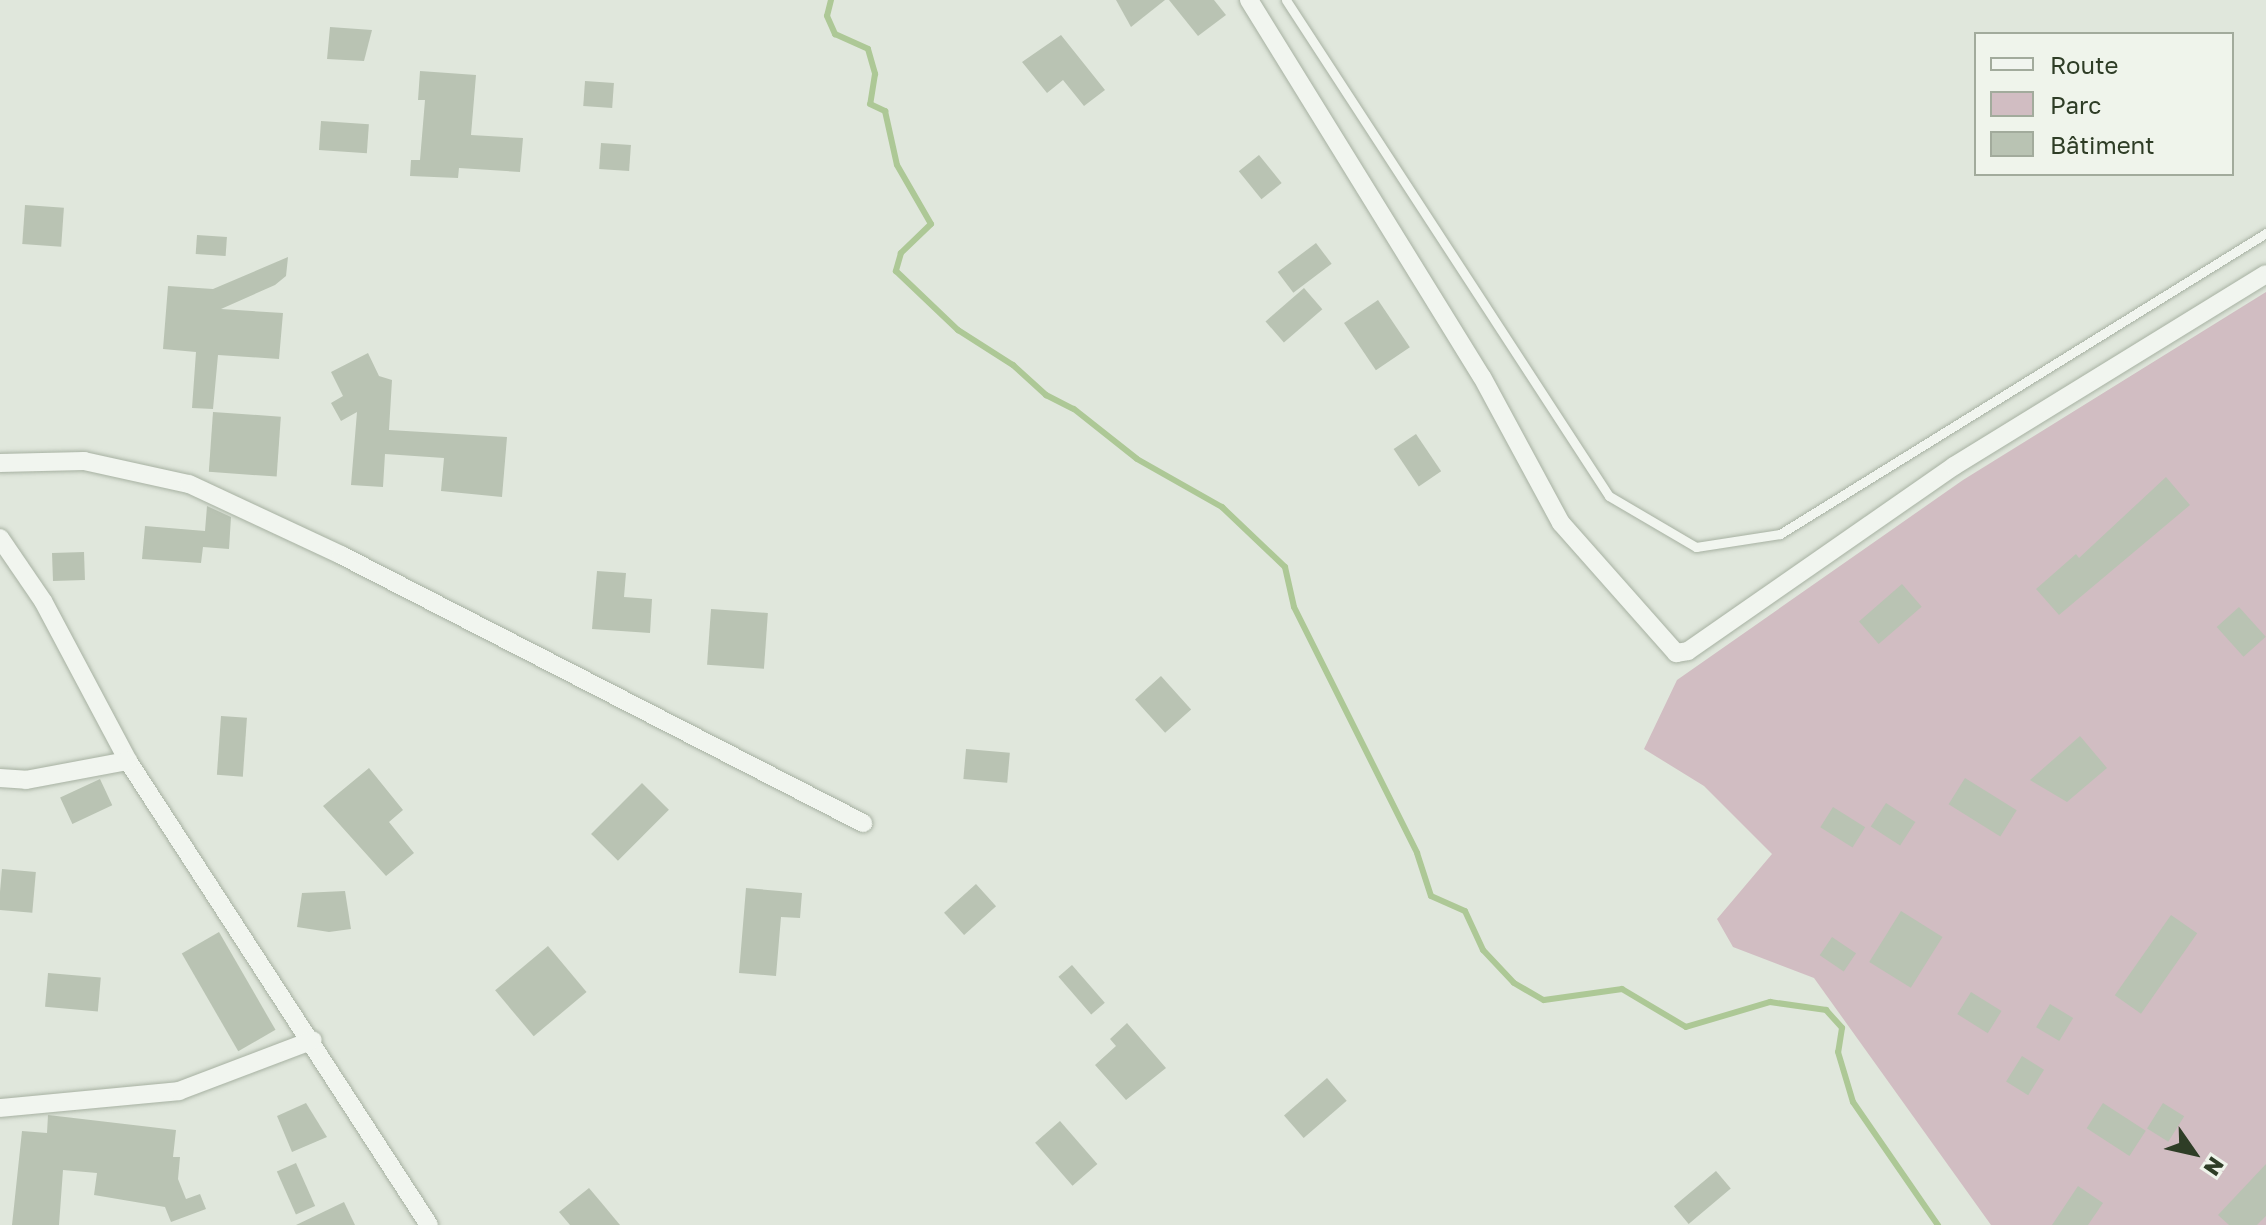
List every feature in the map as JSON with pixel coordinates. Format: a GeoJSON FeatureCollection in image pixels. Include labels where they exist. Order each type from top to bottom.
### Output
{"type":"FeatureCollection","features":[{"type":"Feature","properties":{"kind":"street"},"geometry":{"type":"LineString","coordinates":[[1249,0],[1482,377],[1561,523],[1676,653],[1688,651],[1954,466],[2266,274]]}},
{"type":"Feature","properties":{"kind":"street"},"geometry":{"type":"LineString","coordinates":[[0,463],[84,461],[189,484],[341,555],[863,823]]}},
{"type":"Feature","properties":{"kind":"street"},"geometry":{"type":"LineString","coordinates":[[0,538],[43,601],[128,761],[313,1040],[429,1225]]}},
{"type":"Feature","properties":{"kind":"street"},"geometry":{"type":"LineString","coordinates":[[0,778],[26,780],[128,761]]}},
{"type":"Feature","properties":{"kind":"street"},"geometry":{"type":"LineString","coordinates":[[0,1108],[179,1091],[313,1040]]}},
{"type":"Feature","properties":{"kind":"lane"},"geometry":{"type":"LineString","coordinates":[[1286,0],[1609,496],[1696,547],[1780,534],[2266,233]]}},
{"type":"Feature","properties":{"kind":"green space"},"geometry":{"type":"Polygon","coordinates":[[[2266,292],[2266,1225],[1991,1225],[1814,978],[1733,947],[1717,919],[1772,854],[1704,786],[1644,749],[1677,680],[1963,480],[2266,292]]]}},
{"type":"Feature","properties":{"kind":"building"},"geometry":{"type":"Polygon","coordinates":[[[1116,0],[1165,0],[1131,27],[1116,0]]]}},
{"type":"Feature","properties":{"kind":"building"},"geometry":{"type":"Polygon","coordinates":[[[1169,0],[1214,0],[1226,15],[1198,36],[1169,0]]]}},
{"type":"Feature","properties":{"kind":"building"},"geometry":{"type":"Polygon","coordinates":[[[330,27],[372,30],[364,61],[327,59],[330,27]]]}},
{"type":"Feature","properties":{"kind":"building"},"geometry":{"type":"Polygon","coordinates":[[[1061,35],[1105,90],[1084,106],[1063,80],[1047,93],[1022,62],[1061,35]]]}},
{"type":"Feature","properties":{"kind":"building"},"geometry":{"type":"Polygon","coordinates":[[[420,71],[476,75],[471,135],[523,138],[520,172],[459,168],[458,178],[410,176],[411,160],[420,160],[425,100],[418,100],[420,71]]]}},
{"type":"Feature","properties":{"kind":"building"},"geometry":{"type":"Polygon","coordinates":[[[585,81],[614,83],[612,108],[583,106],[585,81]]]}},
{"type":"Feature","properties":{"kind":"building"},"geometry":{"type":"Polygon","coordinates":[[[321,121],[369,124],[367,153],[319,150],[321,121]]]}},
{"type":"Feature","properties":{"kind":"building"},"geometry":{"type":"Polygon","coordinates":[[[601,143],[631,145],[629,171],[599,169],[601,143]]]}},
{"type":"Feature","properties":{"kind":"building"},"geometry":{"type":"Polygon","coordinates":[[[1259,155],[1282,183],[1261,199],[1239,171],[1259,155]]]}},
{"type":"Feature","properties":{"kind":"building"},"geometry":{"type":"Polygon","coordinates":[[[25,205],[64,208],[61,247],[22,244],[25,205]]]}},
{"type":"Feature","properties":{"kind":"building"},"geometry":{"type":"Polygon","coordinates":[[[197,235],[227,237],[226,256],[196,254],[197,235]]]}},
{"type":"Feature","properties":{"kind":"building"},"geometry":{"type":"Polygon","coordinates":[[[1316,243],[1332,264],[1293,293],[1278,272],[1316,243]]]}},
{"type":"Feature","properties":{"kind":"building"},"geometry":{"type":"Polygon","coordinates":[[[288,257],[286,276],[275,285],[221,309],[283,313],[279,359],[218,355],[213,409],[192,408],[196,352],[163,349],[168,286],[213,289],[288,257]]]}},
{"type":"Feature","properties":{"kind":"building"},"geometry":{"type":"Polygon","coordinates":[[[1304,288],[1322,309],[1284,343],[1266,321],[1304,288]]]}},
{"type":"Feature","properties":{"kind":"building"},"geometry":{"type":"Polygon","coordinates":[[[1378,300],[1410,347],[1376,370],[1344,323],[1378,300]]]}},
{"type":"Feature","properties":{"kind":"building"},"geometry":{"type":"Polygon","coordinates":[[[368,353],[379,376],[392,380],[389,430],[507,437],[502,497],[441,491],[444,458],[385,454],[383,487],[351,485],[357,412],[341,421],[331,403],[343,396],[331,372],[368,353]]]}},
{"type":"Feature","properties":{"kind":"building"},"geometry":{"type":"Polygon","coordinates":[[[213,412],[281,417],[277,477],[209,472],[213,412]]]}},
{"type":"Feature","properties":{"kind":"building"},"geometry":{"type":"Polygon","coordinates":[[[1416,434],[1441,471],[1419,486],[1394,449],[1416,434]]]}},
{"type":"Feature","properties":{"kind":"building"},"geometry":{"type":"Polygon","coordinates":[[[2166,477],[2190,505],[2059,615],[2036,589],[2076,554],[2079,558],[2166,477]]]}},
{"type":"Feature","properties":{"kind":"building"},"geometry":{"type":"Polygon","coordinates":[[[207,506],[231,517],[229,549],[203,547],[201,563],[142,559],[145,526],[205,531],[207,506]]]}},
{"type":"Feature","properties":{"kind":"building"},"geometry":{"type":"Polygon","coordinates":[[[84,552],[85,580],[53,581],[52,553],[84,552]]]}},
{"type":"Feature","properties":{"kind":"building"},"geometry":{"type":"Polygon","coordinates":[[[597,571],[626,573],[624,597],[652,599],[650,633],[592,629],[597,571]]]}},
{"type":"Feature","properties":{"kind":"building"},"geometry":{"type":"Polygon","coordinates":[[[1902,584],[1922,607],[1879,644],[1859,621],[1902,584]]]}},
{"type":"Feature","properties":{"kind":"building"},"geometry":{"type":"Polygon","coordinates":[[[2239,607],[2266,637],[2243,657],[2217,627],[2239,607]]]}},
{"type":"Feature","properties":{"kind":"building"},"geometry":{"type":"Polygon","coordinates":[[[711,609],[768,613],[764,669],[707,665],[711,609]]]}},
{"type":"Feature","properties":{"kind":"building"},"geometry":{"type":"Polygon","coordinates":[[[1161,676],[1191,709],[1165,733],[1135,699],[1161,676]]]}},
{"type":"Feature","properties":{"kind":"building"},"geometry":{"type":"Polygon","coordinates":[[[221,716],[247,718],[243,777],[217,775],[221,716]]]}},
{"type":"Feature","properties":{"kind":"building"},"geometry":{"type":"Polygon","coordinates":[[[2080,736],[2107,768],[2067,802],[2030,780],[2080,736]]]}},
{"type":"Feature","properties":{"kind":"building"},"geometry":{"type":"Polygon","coordinates":[[[966,749],[1010,753],[1007,783],[963,779],[966,749]]]}},
{"type":"Feature","properties":{"kind":"building"},"geometry":{"type":"Polygon","coordinates":[[[369,768],[403,810],[389,822],[414,853],[386,876],[323,806],[369,768]]]}},
{"type":"Feature","properties":{"kind":"building"},"geometry":{"type":"Polygon","coordinates":[[[1965,778],[2017,810],[2000,837],[1949,804],[1965,778]]]}},
{"type":"Feature","properties":{"kind":"building"},"geometry":{"type":"Polygon","coordinates":[[[100,779],[112,805],[72,824],[60,798],[100,779]]]}},
{"type":"Feature","properties":{"kind":"building"},"geometry":{"type":"Polygon","coordinates":[[[642,783],[669,810],[618,861],[591,834],[642,783]]]}},
{"type":"Feature","properties":{"kind":"building"},"geometry":{"type":"Polygon","coordinates":[[[1886,803],[1915,822],[1900,846],[1871,826],[1886,803]]]}},
{"type":"Feature","properties":{"kind":"building"},"geometry":{"type":"Polygon","coordinates":[[[1833,807],[1865,827],[1853,847],[1820,827],[1833,807]]]}},
{"type":"Feature","properties":{"kind":"building"},"geometry":{"type":"Polygon","coordinates":[[[2,869],[36,872],[32,913],[0,910],[2,869]]]}},
{"type":"Feature","properties":{"kind":"building"},"geometry":{"type":"Polygon","coordinates":[[[976,884],[996,906],[964,935],[944,913],[976,884]]]}},
{"type":"Feature","properties":{"kind":"building"},"geometry":{"type":"Polygon","coordinates":[[[746,888],[802,893],[800,918],[781,917],[776,976],[739,973],[746,888]]]}},
{"type":"Feature","properties":{"kind":"building"},"geometry":{"type":"Polygon","coordinates":[[[345,891],[351,929],[329,932],[297,927],[302,893],[345,891]]]}},
{"type":"Feature","properties":{"kind":"building"},"geometry":{"type":"Polygon","coordinates":[[[1901,911],[1943,937],[1911,988],[1869,962],[1901,911]]]}},
{"type":"Feature","properties":{"kind":"building"},"geometry":{"type":"Polygon","coordinates":[[[2171,915],[2197,933],[2141,1014],[2115,995],[2171,915]]]}},
{"type":"Feature","properties":{"kind":"building"},"geometry":{"type":"Polygon","coordinates":[[[219,932],[276,1030],[238,1051],[182,954],[219,932]]]}},
{"type":"Feature","properties":{"kind":"building"},"geometry":{"type":"Polygon","coordinates":[[[1832,937],[1856,953],[1844,971],[1820,955],[1832,937]]]}},
{"type":"Feature","properties":{"kind":"building"},"geometry":{"type":"Polygon","coordinates":[[[548,946],[587,992],[534,1036],[495,990],[548,946]]]}},
{"type":"Feature","properties":{"kind":"building"},"geometry":{"type":"Polygon","coordinates":[[[1072,965],[1105,1003],[1091,1015],[1058,977],[1072,965]]]}},
{"type":"Feature","properties":{"kind":"building"},"geometry":{"type":"Polygon","coordinates":[[[48,973],[101,978],[98,1011],[45,1007],[48,973]]]}},
{"type":"Feature","properties":{"kind":"building"},"geometry":{"type":"Polygon","coordinates":[[[1971,992],[2002,1011],[1988,1033],[1957,1014],[1971,992]]]}},
{"type":"Feature","properties":{"kind":"building"},"geometry":{"type":"Polygon","coordinates":[[[2050,1004],[2073,1018],[2059,1041],[2036,1027],[2050,1004]]]}},
{"type":"Feature","properties":{"kind":"building"},"geometry":{"type":"Polygon","coordinates":[[[1127,1023],[1166,1068],[1126,1100],[1095,1065],[1116,1046],[1110,1039],[1127,1023]]]}},
{"type":"Feature","properties":{"kind":"building"},"geometry":{"type":"Polygon","coordinates":[[[2022,1056],[2044,1070],[2028,1095],[2006,1081],[2022,1056]]]}},
{"type":"Feature","properties":{"kind":"building"},"geometry":{"type":"Polygon","coordinates":[[[1327,1078],[1347,1101],[1304,1138],[1284,1115],[1327,1078]]]}},
{"type":"Feature","properties":{"kind":"building"},"geometry":{"type":"Polygon","coordinates":[[[306,1103],[327,1137],[292,1152],[277,1116],[306,1103]]]}},
{"type":"Feature","properties":{"kind":"building"},"geometry":{"type":"Polygon","coordinates":[[[2103,1103],[2146,1131],[2129,1156],[2087,1128],[2103,1103]]]}},
{"type":"Feature","properties":{"kind":"building"},"geometry":{"type":"Polygon","coordinates":[[[2163,1103],[2184,1116],[2168,1142],[2147,1128],[2163,1103]]]}},
{"type":"Feature","properties":{"kind":"building"},"geometry":{"type":"Polygon","coordinates":[[[48,1115],[176,1130],[173,1157],[180,1157],[178,1179],[186,1199],[200,1194],[206,1209],[171,1222],[165,1207],[94,1195],[97,1173],[63,1170],[59,1225],[12,1225],[22,1131],[47,1133],[48,1115]]]}},
{"type":"Feature","properties":{"kind":"building"},"geometry":{"type":"Polygon","coordinates":[[[1060,1121],[1097,1164],[1072,1186],[1035,1143],[1060,1121]]]}},
{"type":"Feature","properties":{"kind":"building"},"geometry":{"type":"Polygon","coordinates":[[[296,1163],[315,1206],[296,1214],[277,1172],[296,1163]]]}},
{"type":"Feature","properties":{"kind":"building"},"geometry":{"type":"Polygon","coordinates":[[[2266,1164],[2266,1216],[2257,1225],[2229,1225],[2218,1215],[2266,1164]]]}},
{"type":"Feature","properties":{"kind":"building"},"geometry":{"type":"Polygon","coordinates":[[[1716,1171],[1731,1189],[1689,1224],[1674,1206],[1716,1171]]]}},
{"type":"Feature","properties":{"kind":"building"},"geometry":{"type":"Polygon","coordinates":[[[2078,1186],[2103,1203],[2088,1225],[2052,1225],[2078,1186]]]}},
{"type":"Feature","properties":{"kind":"building"},"geometry":{"type":"Polygon","coordinates":[[[589,1188],[620,1225],[570,1225],[559,1212],[589,1188]]]}},
{"type":"Feature","properties":{"kind":"building"},"geometry":{"type":"Polygon","coordinates":[[[344,1202],[355,1225],[296,1225],[344,1202]]]}},
{"type":"Feature","properties":{"kind":"waterway"},"geometry":{"type":"LineString","coordinates":[[831,0],[827,16],[835,34],[868,49],[875,74],[870,104],[885,111],[897,165],[931,224],[901,253],[896,271],[958,330],[1013,365],[1046,395],[1074,409],[1137,459],[1222,507],[1285,567],[1294,607],[1417,853],[1431,896],[1465,911],[1483,950],[1514,983],[1544,1000],[1622,989],[1686,1027],[1770,1002],[1826,1010],[1842,1028],[1838,1052],[1853,1102],[1938,1225]]}}]}
